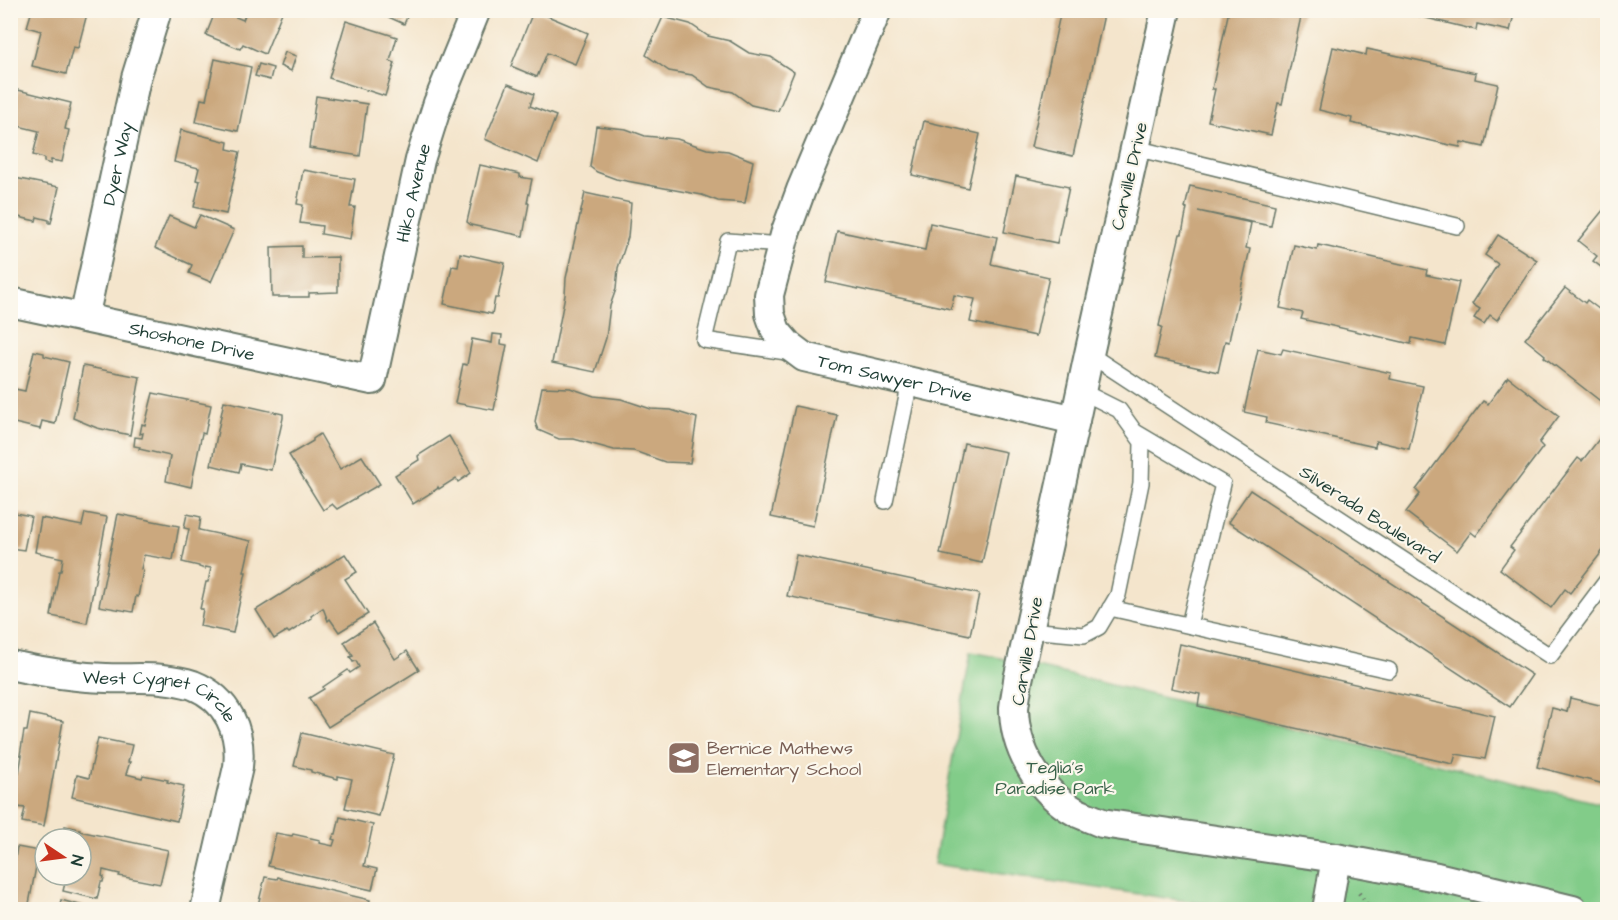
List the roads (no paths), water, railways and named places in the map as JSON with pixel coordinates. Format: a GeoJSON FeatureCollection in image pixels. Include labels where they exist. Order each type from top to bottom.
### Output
{"type":"FeatureCollection","features":[{"type":"Feature","properties":{"kind":"street","name":"Dyer Way"},"geometry":{"type":"LineString","coordinates":[[84,318],[136,78],[157,10]]}},
{"type":"Feature","properties":{"kind":"street","name":"Hiko Avenue"},"geometry":{"type":"LineString","coordinates":[[372,380],[420,160],[438,103],[476,10]]}},
{"type":"Feature","properties":{"kind":"street","name":"Tom Sawyer Drive"},"geometry":{"type":"LineString","coordinates":[[878,10],[801,190],[786,231],[769,295],[770,314],[776,331],[788,345],[804,357],[1076,420]]}},
{"type":"Feature","properties":{"kind":"street","name":"Carville Drive"},"geometry":{"type":"LineString","coordinates":[[1166,10],[1018,680],[1014,709],[1017,735],[1028,763],[1052,794],[1075,812],[1102,823],[1336,858],[1437,877],[1573,909]]}},
{"type":"Feature","properties":{"kind":"street","name":"Shoshone Drive"},"geometry":{"type":"LineString","coordinates":[[10,302],[372,380]]}},
{"type":"Feature","properties":{"kind":"street","name":"West Cygnet Circle"},"geometry":{"type":"LineString","coordinates":[[10,665],[58,674],[160,679],[192,685],[212,695],[226,710],[236,729],[240,751],[205,909]]}},
{"type":"Feature","properties":{"kind":"street"},"geometry":{"type":"LineString","coordinates":[[1327,909],[1336,858]]}},
{"type":"Feature","properties":{"kind":"lane"},"geometry":{"type":"LineString","coordinates":[[1135,148],[1457,226]]}},
{"type":"Feature","properties":{"kind":"lane"},"geometry":{"type":"LineString","coordinates":[[782,245],[728,241],[704,340],[800,354]]}},
{"type":"Feature","properties":{"kind":"lane","name":"Silverada Boulevard"},"geometry":{"type":"LineString","coordinates":[[1089,354],[1550,656],[1608,579]]}},
{"type":"Feature","properties":{"kind":"lane"},"geometry":{"type":"LineString","coordinates":[[885,501],[910,382]]}},
{"type":"Feature","properties":{"kind":"lane"},"geometry":{"type":"LineString","coordinates":[[1029,630],[1084,635],[1099,627],[1118,595],[1141,483],[1143,442],[1119,410],[1081,391]]}},
{"type":"Feature","properties":{"kind":"lane"},"geometry":{"type":"LineString","coordinates":[[1135,432],[1223,484],[1189,626]]}},
{"type":"Feature","properties":{"kind":"lane"},"geometry":{"type":"LineString","coordinates":[[1110,608],[1389,670]]}},
{"type":"Feature","properties":{"kind":"place","name":"Bernice Mathews Elementary School"},"geometry":{"type":"Point","coordinates":[684,758]}},
{"type":"Feature","properties":{"kind":"park label","name":"Teglia's Paradise Park"},"geometry":{"type":"Point","coordinates":[1055,777]}}]}
